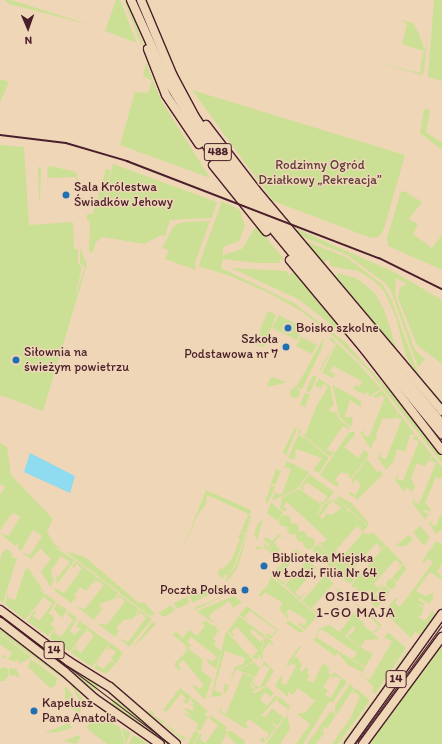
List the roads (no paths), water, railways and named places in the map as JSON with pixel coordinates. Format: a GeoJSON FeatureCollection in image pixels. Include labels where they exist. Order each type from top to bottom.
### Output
{"type":"FeatureCollection","features":[{"type":"Feature","properties":{"kind":"main road","name":"488"},"geometry":{"type":"LineString","coordinates":[[132,0],[143,31],[178,100],[223,170],[442,434]]}},
{"type":"Feature","properties":{"kind":"main road","name":"488"},"geometry":{"type":"LineString","coordinates":[[141,0],[163,54],[186,99],[205,132],[233,172],[442,424]]}},
{"type":"Feature","properties":{"kind":"main road"},"geometry":{"type":"LineString","coordinates":[[143,31],[151,60],[163,89],[211,162],[365,350],[442,450]]}},
{"type":"Feature","properties":{"kind":"main road"},"geometry":{"type":"LineString","coordinates":[[186,99],[248,180],[442,411]]}},
{"type":"Feature","properties":{"kind":"main road","name":"14"},"geometry":{"type":"LineString","coordinates":[[0,610],[68,661],[115,691],[176,744]]}},
{"type":"Feature","properties":{"kind":"main road","name":"14"},"geometry":{"type":"LineString","coordinates":[[349,744],[442,614]]}},
{"type":"Feature","properties":{"kind":"main road","name":"14"},"geometry":{"type":"LineString","coordinates":[[0,622],[65,672],[94,698],[160,744]]}},
{"type":"Feature","properties":{"kind":"main road","name":"14"},"geometry":{"type":"LineString","coordinates":[[363,744],[442,637]]}},
{"type":"Feature","properties":{"kind":"water"},"geometry":{"type":"Polygon","coordinates":[[[30,453],[75,476],[70,493],[24,472],[30,453]]]}},
{"type":"Feature","properties":{"kind":"tram line"},"geometry":{"type":"LineString","coordinates":[[0,615],[170,744]]}},
{"type":"Feature","properties":{"kind":"tram line"},"geometry":{"type":"LineString","coordinates":[[355,744],[442,625]]}},
{"type":"Feature","properties":{"kind":"railway"},"geometry":{"type":"LineString","coordinates":[[0,135],[66,143],[127,161],[379,258],[442,289]]}},
{"type":"Feature","properties":{"kind":"place","name":"Sala Królestwa Świadków Jehowy"},"geometry":{"type":"Point","coordinates":[66,195]}},
{"type":"Feature","properties":{"kind":"place","name":"Boisko szkolne"},"geometry":{"type":"Point","coordinates":[288,328]}},
{"type":"Feature","properties":{"kind":"place","name":"Szkoła Podstawowa nr 7"},"geometry":{"type":"Point","coordinates":[286,347]}},
{"type":"Feature","properties":{"kind":"place","name":"Siłownia na świeżym powietrzu"},"geometry":{"type":"Point","coordinates":[16,360]}},
{"type":"Feature","properties":{"kind":"place","name":"Biblioteka Miejska w Łodzi, Filia Nr 64"},"geometry":{"type":"Point","coordinates":[264,566]}},
{"type":"Feature","properties":{"kind":"place","name":"Poczta Polska"},"geometry":{"type":"Point","coordinates":[245,590]}},
{"type":"Feature","properties":{"kind":"place","name":"Kapelusz Pana Anatola"},"geometry":{"type":"Point","coordinates":[34,711]}},
{"type":"Feature","properties":{"kind":"district","name":"OSIEDLE 1-GO MAJA"},"geometry":{"type":"Point","coordinates":[356,606]}},
{"type":"Feature","properties":{"kind":"park label","name":"Rodzinny Ogród Działkowy „Rekreacja”"},"geometry":{"type":"Point","coordinates":[320,174]}}]}
